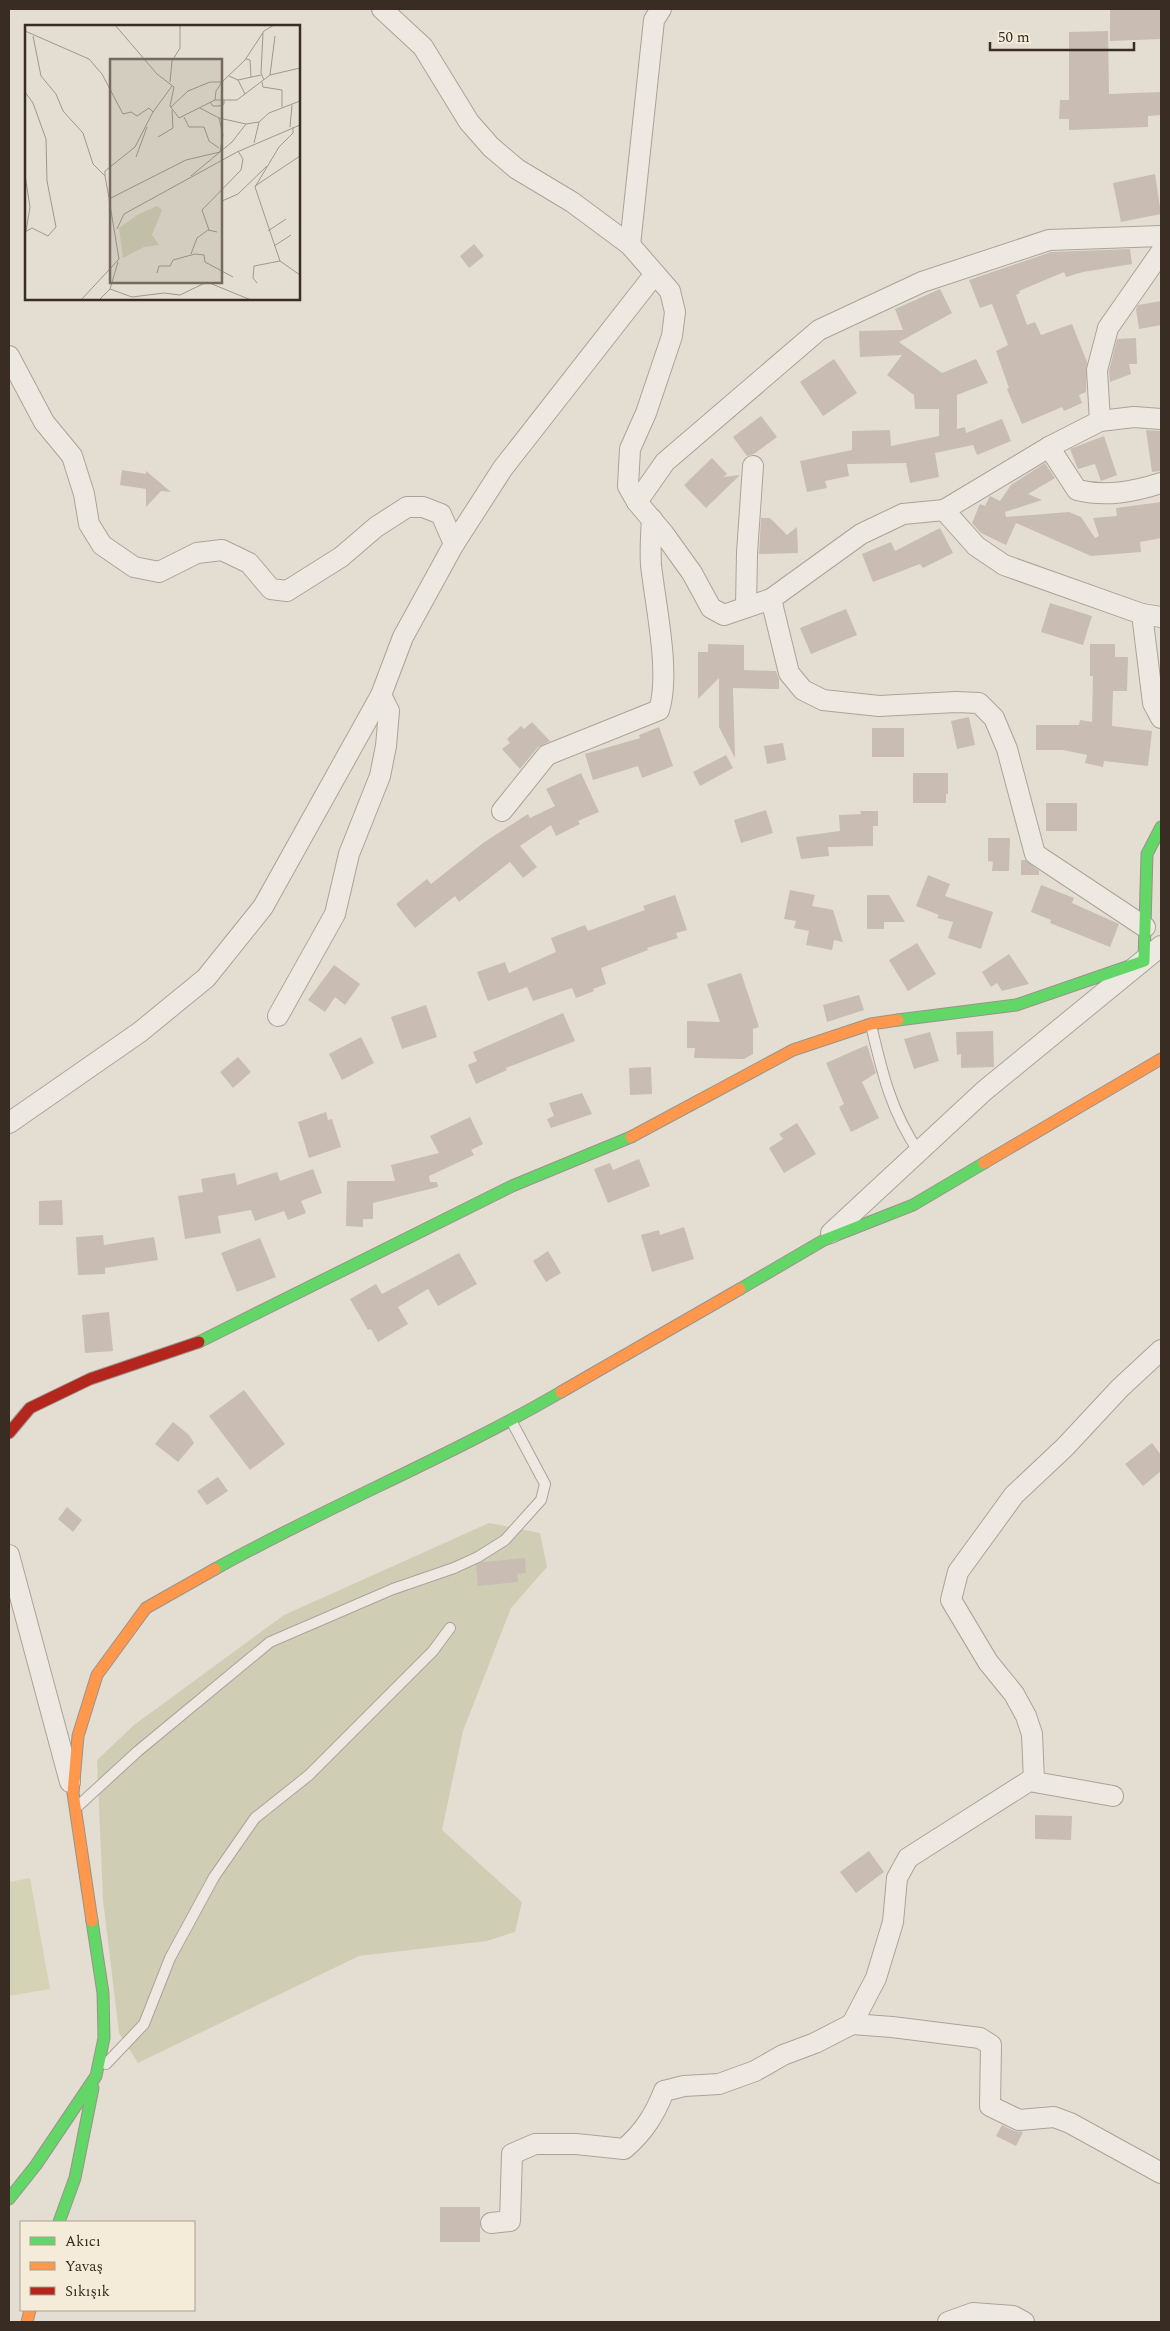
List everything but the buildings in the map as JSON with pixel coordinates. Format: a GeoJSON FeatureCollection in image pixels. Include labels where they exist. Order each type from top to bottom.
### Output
{"type":"FeatureCollection","features":[{"type":"Feature","properties":{"kind":"street"},"geometry":{"type":"LineString","coordinates":[[382,9],[423,47],[469,122],[492,148],[517,169],[572,202],[630,245],[654,275],[670,291],[675,312],[672,336],[646,413],[630,449],[628,486],[636,502],[652,519],[692,573],[711,608],[724,615],[770,599],[861,534],[903,514],[944,510],[1049,447],[1100,421],[1134,417],[1161,418]]}},
{"type":"Feature","properties":{"kind":"street"},"geometry":{"type":"LineString","coordinates":[[630,245],[654,20],[661,9]]}},
{"type":"Feature","properties":{"kind":"street"},"geometry":{"type":"LineString","coordinates":[[636,502],[665,462],[819,330],[922,282],[1049,240],[1161,236]]}},
{"type":"Feature","properties":{"kind":"street"},"geometry":{"type":"LineString","coordinates":[[1100,421],[1097,370],[1108,328],[1161,252]]}},
{"type":"Feature","properties":{"kind":"street"},"geometry":{"type":"LineString","coordinates":[[9,1123],[140,1032],[206,978],[263,907],[381,695],[403,637],[454,544],[508,460],[654,275]]}},
{"type":"Feature","properties":{"kind":"street"},"geometry":{"type":"LineString","coordinates":[[9,356],[44,422],[72,456],[84,494],[88,524],[102,545],[134,567],[159,572],[197,553],[222,550],[249,563],[271,588],[288,591],[341,557],[376,527],[407,508],[423,506],[441,514],[454,544]]}},
{"type":"Feature","properties":{"kind":"street"},"geometry":{"type":"LineString","coordinates":[[1049,447],[1077,490],[1108,494],[1140,490],[1161,483]]}},
{"type":"Feature","properties":{"kind":"street"},"geometry":{"type":"LineString","coordinates":[[746,607],[746,553],[753,466]]}},
{"type":"Feature","properties":{"kind":"street"},"geometry":{"type":"LineString","coordinates":[[944,510],[976,546],[1004,565],[1152,615],[1153,703],[1161,718]]}},
{"type":"Feature","properties":{"kind":"street"},"geometry":{"type":"LineString","coordinates":[[502,811],[547,755],[659,710],[662,700],[662,656],[651,563],[652,519]]}},
{"type":"Feature","properties":{"kind":"street"},"geometry":{"type":"LineString","coordinates":[[770,599],[790,673],[803,690],[823,700],[879,706],[956,702],[979,703],[994,718],[1007,749],[1036,854],[1145,927]]}},
{"type":"Feature","properties":{"kind":"street"},"geometry":{"type":"LineString","coordinates":[[278,1016],[335,914],[349,854],[380,776],[386,746],[389,711],[381,695]]}},
{"type":"Feature","properties":{"kind":"street"},"geometry":{"type":"LineString","coordinates":[[1144,961],[1147,854],[1161,827]]}},
{"type":"Feature","properties":{"kind":"street"},"geometry":{"type":"LineString","coordinates":[[824,1240],[984,1091],[1161,946]]}},
{"type":"Feature","properties":{"kind":"street"},"geometry":{"type":"LineString","coordinates":[[9,1433],[30,1408],[90,1379],[196,1344],[512,1186],[643,1132],[792,1050],[871,1024],[1016,1005],[1144,961]]}},
{"type":"Feature","properties":{"kind":"street"},"geometry":{"type":"LineString","coordinates":[[74,1801],[78,1736],[97,1675],[146,1608],[277,1535],[512,1421],[824,1240],[913,1205],[1161,1058]]}},
{"type":"Feature","properties":{"kind":"street"},"geometry":{"type":"LineString","coordinates":[[1034,1781],[1032,1734],[1026,1716],[1014,1694],[988,1662],[951,1600],[958,1572],[1014,1495],[1065,1447],[1120,1388],[1161,1350]]}},
{"type":"Feature","properties":{"kind":"street"},"geometry":{"type":"LineString","coordinates":[[9,1555],[74,1801],[103,1993],[104,2038],[75,2178],[60,2221]]}},
{"type":"Feature","properties":{"kind":"street"},"geometry":{"type":"LineString","coordinates":[[852,2024],[876,1978],[893,1922],[897,1878],[908,1858],[1029,1781],[1113,1796]]}},
{"type":"Feature","properties":{"kind":"street"},"geometry":{"type":"LineString","coordinates":[[492,2223],[510,2221],[512,2154],[535,2144],[576,2144],[624,2149],[642,2134],[658,2109],[664,2090],[684,2086],[720,2084],[755,2071],[783,2055],[814,2044],[852,2024],[980,2038],[991,2045],[990,2106],[1019,2120],[1054,2117],[1070,2123],[1161,2173]]}},
{"type":"Feature","properties":{"kind":"street"},"geometry":{"type":"LineString","coordinates":[[9,2200],[96,2076]]}},
{"type":"Feature","properties":{"kind":"street"},"geometry":{"type":"LineString","coordinates":[[948,2322],[973,2313],[1013,2316],[1024,2322]]}},
{"type":"Feature","properties":{"kind":"lane"},"geometry":{"type":"LineString","coordinates":[[871,1024],[885,1086],[906,1132],[919,1152]]}},
{"type":"Feature","properties":{"kind":"lane"},"geometry":{"type":"LineString","coordinates":[[74,1801],[270,1642],[393,1589],[454,1568],[505,1540],[541,1500],[545,1484],[512,1421]]}},
{"type":"Feature","properties":{"kind":"lane"},"geometry":{"type":"LineString","coordinates":[[96,2076],[144,2024],[174,1950],[214,1877],[255,1818],[309,1775],[432,1651],[450,1628]]}},
{"type":"Feature","properties":{"kind":"green space"},"geometry":{"type":"Polygon","coordinates":[[[489,1523],[540,1533],[547,1567],[511,1608],[463,1731],[442,1830],[522,1902],[515,1932],[487,1941],[359,1956],[138,2063],[119,2033],[103,1900],[97,1760],[134,1725],[284,1615],[489,1523]]]}},
{"type":"Feature","properties":{"kind":"green space"},"geometry":{"type":"Polygon","coordinates":[[[30,1878],[50,1989],[9,1996],[9,1882],[30,1878]]]}},
{"type":"Feature","properties":{"kind":"traffic: fast"},"geometry":{"type":"LineString","coordinates":[[898,1020],[1016,1005],[1144,961],[1147,854],[1161,827]]}},
{"type":"Feature","properties":{"kind":"traffic: fast"},"geometry":{"type":"LineString","coordinates":[[199,1342],[512,1186],[631,1137]]}},
{"type":"Feature","properties":{"kind":"traffic: fast"},"geometry":{"type":"LineString","coordinates":[[740,1289],[824,1240],[913,1205],[984,1163]]}},
{"type":"Feature","properties":{"kind":"traffic: fast"},"geometry":{"type":"LineString","coordinates":[[215,1569],[301,1524],[476,1438],[561,1392]]}},
{"type":"Feature","properties":{"kind":"traffic: fast"},"geometry":{"type":"LineString","coordinates":[[9,2199],[36,2165],[96,2076],[104,2038],[103,1993],[92,1921]]}},
{"type":"Feature","properties":{"kind":"traffic: fast"},"geometry":{"type":"LineString","coordinates":[[59,2221],[75,2178],[93,2088]]}},
{"type":"Feature","properties":{"kind":"traffic: slow"},"geometry":{"type":"LineString","coordinates":[[631,1137],[793,1050],[871,1024],[898,1020]]}},
{"type":"Feature","properties":{"kind":"traffic: slow"},"geometry":{"type":"LineString","coordinates":[[984,1163],[1161,1059]]}},
{"type":"Feature","properties":{"kind":"traffic: slow"},"geometry":{"type":"LineString","coordinates":[[561,1392],[740,1289]]}},
{"type":"Feature","properties":{"kind":"traffic: slow"},"geometry":{"type":"LineString","coordinates":[[92,1921],[73,1793],[78,1736],[97,1675],[146,1608],[215,1569]]}},
{"type":"Feature","properties":{"kind":"traffic: slow"},"geometry":{"type":"LineString","coordinates":[[27,2322],[30,2311]]}},
{"type":"Feature","properties":{"kind":"traffic: jam"},"geometry":{"type":"LineString","coordinates":[[9,1433],[30,1408],[90,1379],[199,1342]]}}]}
